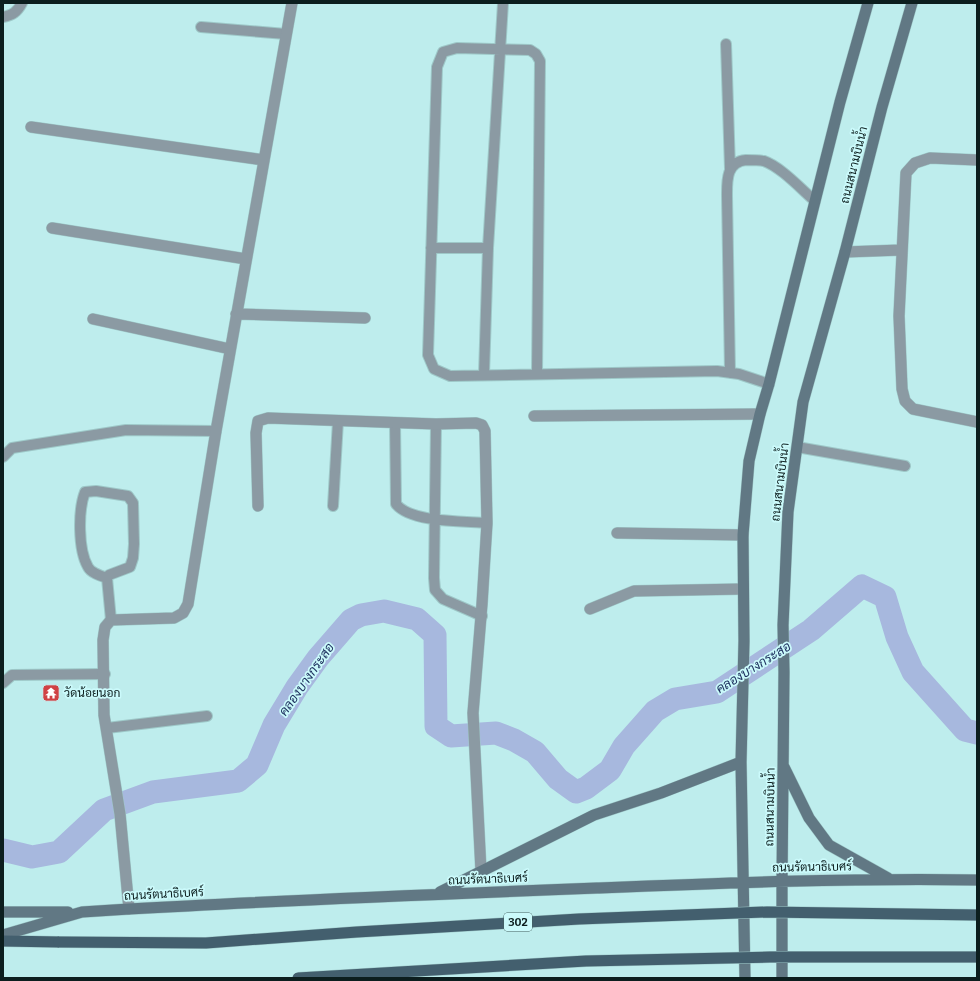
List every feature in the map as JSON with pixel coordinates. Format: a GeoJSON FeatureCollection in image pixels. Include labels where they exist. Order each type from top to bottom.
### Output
{"type":"FeatureCollection","features":[{"type":"Feature","properties":{"kind":"main road"},"geometry":{"type":"LineString","coordinates":[[745,978],[741,762],[744,641],[743,535],[749,461],[815,201],[868,3]]}},
{"type":"Feature","properties":{"kind":"main road","name":"ถนนสนามบินน้ำ"},"geometry":{"type":"LineString","coordinates":[[782,978],[783,625],[788,512],[803,402],[845,252],[882,107],[912,3]]}},
{"type":"Feature","properties":{"kind":"main road"},"geometry":{"type":"LineString","coordinates":[[438,894],[481,870],[594,815],[661,793],[741,762]]}},
{"type":"Feature","properties":{"kind":"main road"},"geometry":{"type":"LineString","coordinates":[[783,764],[809,818],[829,846],[889,879]]}},
{"type":"Feature","properties":{"kind":"main road","name":"ถนนรัตนาธิเบศร์"},"geometry":{"type":"LineString","coordinates":[[3,935],[82,912],[129,909],[438,894],[743,882],[889,879],[977,880]]}},
{"type":"Feature","properties":{"kind":"main road"},"geometry":{"type":"LineString","coordinates":[[3,912],[82,912]]}},
{"type":"Feature","properties":{"kind":"main road","name":"302"},"geometry":{"type":"LineString","coordinates":[[3,941],[206,943],[357,932],[578,919],[767,912],[977,915]]}},
{"type":"Feature","properties":{"kind":"main road"},"geometry":{"type":"LineString","coordinates":[[298,978],[586,961],[770,957],[977,957]]}},
{"type":"Feature","properties":{"kind":"street"},"geometry":{"type":"LineString","coordinates":[[129,909],[120,814],[104,715],[103,640],[105,627],[111,620],[174,618],[183,613],[188,604],[236,314],[292,3]]}},
{"type":"Feature","properties":{"kind":"street"},"geometry":{"type":"LineString","coordinates":[[31,127],[264,160]]}},
{"type":"Feature","properties":{"kind":"street"},"geometry":{"type":"LineString","coordinates":[[977,160],[930,158],[915,163],[906,173],[901,250],[899,316],[902,389],[905,401],[913,408],[977,422]]}},
{"type":"Feature","properties":{"kind":"street"},"geometry":{"type":"LineString","coordinates":[[52,228],[246,259]]}},
{"type":"Feature","properties":{"kind":"street"},"geometry":{"type":"LineString","coordinates":[[845,252],[901,250]]}},
{"type":"Feature","properties":{"kind":"street"},"geometry":{"type":"LineString","coordinates":[[236,314],[365,318]]}},
{"type":"Feature","properties":{"kind":"street"},"geometry":{"type":"LineString","coordinates":[[93,319],[230,349]]}},
{"type":"Feature","properties":{"kind":"street"},"geometry":{"type":"LineString","coordinates":[[534,416],[760,414]]}},
{"type":"Feature","properties":{"kind":"street"},"geometry":{"type":"LineString","coordinates":[[258,506],[256,433],[258,421],[268,418],[436,424],[476,423],[482,425],[485,431],[487,523],[482,616],[473,713],[476,742],[481,870]]}},
{"type":"Feature","properties":{"kind":"street"},"geometry":{"type":"LineString","coordinates":[[617,533],[743,535]]}},
{"type":"Feature","properties":{"kind":"street"},"geometry":{"type":"LineString","coordinates":[[590,609],[634,590],[743,589]]}},
{"type":"Feature","properties":{"kind":"lane"},"geometry":{"type":"LineString","coordinates":[[3,17],[17,12],[22,3]]}},
{"type":"Feature","properties":{"kind":"lane"},"geometry":{"type":"LineString","coordinates":[[484,375],[488,248],[499,48],[503,3]]}},
{"type":"Feature","properties":{"kind":"lane"},"geometry":{"type":"LineString","coordinates":[[201,27],[286,34]]}},
{"type":"Feature","properties":{"kind":"lane"},"geometry":{"type":"LineString","coordinates":[[726,44],[730,169],[727,182],[730,373]]}},
{"type":"Feature","properties":{"kind":"lane"},"geometry":{"type":"LineString","coordinates":[[537,374],[540,61],[536,54],[530,50],[457,48],[443,52],[437,67],[428,355],[434,369],[450,376],[716,371],[739,374],[769,384]]}},
{"type":"Feature","properties":{"kind":"lane"},"geometry":{"type":"LineString","coordinates":[[730,169],[739,161],[764,161],[783,173],[815,201]]}},
{"type":"Feature","properties":{"kind":"lane"},"geometry":{"type":"LineString","coordinates":[[431,248],[488,248]]}},
{"type":"Feature","properties":{"kind":"lane"},"geometry":{"type":"LineString","coordinates":[[333,506],[338,421]]}},
{"type":"Feature","properties":{"kind":"lane"},"geometry":{"type":"LineString","coordinates":[[395,423],[396,504],[400,509],[411,514],[435,520],[487,523]]}},
{"type":"Feature","properties":{"kind":"lane"},"geometry":{"type":"LineString","coordinates":[[436,424],[435,590],[443,599],[482,616]]}},
{"type":"Feature","properties":{"kind":"lane"},"geometry":{"type":"LineString","coordinates":[[3,457],[7,447],[126,430],[216,431]]}},
{"type":"Feature","properties":{"kind":"lane"},"geometry":{"type":"LineString","coordinates":[[797,447],[905,466]]}},
{"type":"Feature","properties":{"kind":"lane"},"geometry":{"type":"LineString","coordinates":[[85,492],[128,496],[133,503],[134,544],[133,558],[130,567],[109,575],[106,578],[89,568],[82,551],[80,513],[85,492]]}},
{"type":"Feature","properties":{"kind":"lane"},"geometry":{"type":"LineString","coordinates":[[106,578],[111,620]]}},
{"type":"Feature","properties":{"kind":"lane"},"geometry":{"type":"LineString","coordinates":[[3,683],[12,675],[104,674]]}},
{"type":"Feature","properties":{"kind":"lane"},"geometry":{"type":"LineString","coordinates":[[107,728],[208,716]]}},
{"type":"Feature","properties":{"kind":"waterway","name":"คลองบางกระสอ"},"geometry":{"type":"LineString","coordinates":[[3,850],[32,857],[59,852],[104,810],[153,792],[238,781],[257,765],[274,725],[297,687],[318,658],[351,620],[361,615],[384,611],[417,619],[435,635],[436,726],[451,736],[496,733],[514,740],[535,752],[558,779],[576,792],[586,788],[610,770],[624,746],[655,711],[675,699],[717,692],[811,630],[862,586],[885,597],[897,637],[913,672],[965,730],[977,733]]}},
{"type":"Feature","properties":{"kind":"place","name":"วัดน้อยนอก"},"geometry":{"type":"Point","coordinates":[51,693]}}]}
